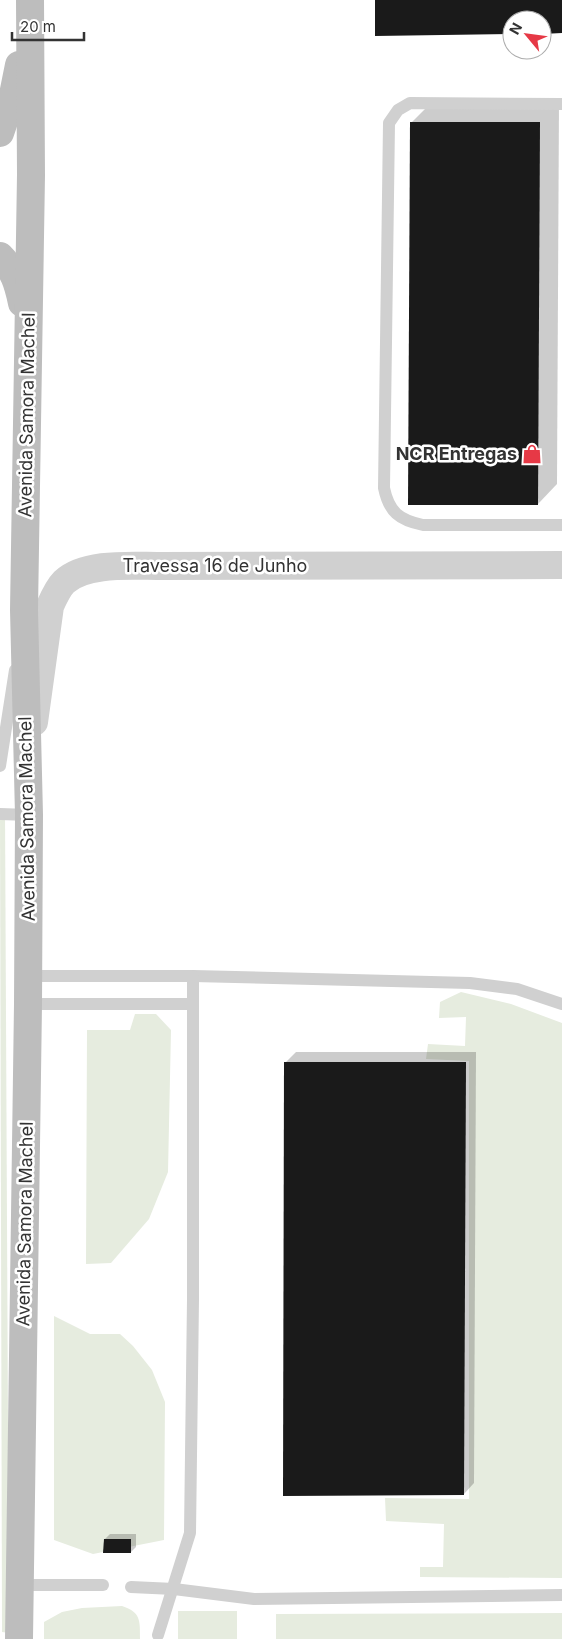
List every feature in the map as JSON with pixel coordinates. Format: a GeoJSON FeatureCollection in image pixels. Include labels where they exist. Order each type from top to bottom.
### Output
{"type":"FeatureCollection","features":[{"type":"Feature","properties":{"kind":"main road"},"geometry":{"type":"LineString","coordinates":[[0,133],[13,95],[25,6]]}},
{"type":"Feature","properties":{"kind":"main road","name":"Avenida Samora Machel"},"geometry":{"type":"LineString","coordinates":[[19,1639],[29,815],[24,610],[31,176],[25,6]]}},
{"type":"Feature","properties":{"kind":"main road"},"geometry":{"type":"LineString","coordinates":[[0,256],[10,266],[17,280],[29,341]]}},
{"type":"Feature","properties":{"kind":"street","name":"Travessa 16 de Junho"},"geometry":{"type":"LineString","coordinates":[[28,769],[50,606],[64,582],[83,571],[111,567],[159,566],[562,565]]}},
{"type":"Feature","properties":{"kind":"lane"},"geometry":{"type":"LineString","coordinates":[[562,104],[410,103],[398,110],[389,123],[384,488],[387,504],[398,515],[409,522],[423,525],[562,525]]}},
{"type":"Feature","properties":{"kind":"lane"},"geometry":{"type":"LineString","coordinates":[[0,766],[24,610]]}},
{"type":"Feature","properties":{"kind":"lane"},"geometry":{"type":"LineString","coordinates":[[0,814],[29,815]]}},
{"type":"Feature","properties":{"kind":"lane"},"geometry":{"type":"LineString","coordinates":[[28,976],[193,976],[470,983],[517,989],[562,1004]]}},
{"type":"Feature","properties":{"kind":"lane"},"geometry":{"type":"LineString","coordinates":[[158,1635],[174,1590],[190,1533],[193,1309],[193,976]]}},
{"type":"Feature","properties":{"kind":"lane"},"geometry":{"type":"LineString","coordinates":[[28,1004],[193,1004]]}},
{"type":"Feature","properties":{"kind":"lane"},"geometry":{"type":"LineString","coordinates":[[20,1584],[103,1585]]}},
{"type":"Feature","properties":{"kind":"lane"},"geometry":{"type":"LineString","coordinates":[[131,1587],[254,1599],[562,1595]]}},
{"type":"Feature","properties":{"kind":"shaded area"},"geometry":{"type":"Polygon","coordinates":[[[0,809],[5,809],[9,1633],[2,1632],[0,809]]]}},
{"type":"Feature","properties":{"kind":"shaded area"},"geometry":{"type":"Polygon","coordinates":[[[461,992],[511,1004],[562,1023],[562,1578],[420,1577],[420,1567],[443,1567],[444,1524],[386,1521],[385,1498],[469,1499],[469,1061],[426,1059],[428,1044],[465,1046],[466,1017],[439,1018],[440,1002],[461,992]]]}},
{"type":"Feature","properties":{"kind":"shaded area"},"geometry":{"type":"Polygon","coordinates":[[[135,1014],[156,1014],[171,1030],[168,1172],[149,1219],[111,1263],[86,1264],[87,1030],[130,1030],[135,1014]]]}},
{"type":"Feature","properties":{"kind":"shaded area"},"geometry":{"type":"Polygon","coordinates":[[[54,1316],[90,1334],[120,1334],[133,1346],[152,1370],[165,1402],[164,1540],[93,1554],[54,1540],[54,1316]]]}},
{"type":"Feature","properties":{"kind":"shaded area"},"geometry":{"type":"Polygon","coordinates":[[[122,1606],[136,1614],[140,1627],[140,1639],[44,1639],[44,1622],[62,1612],[82,1608],[122,1606]]]}},
{"type":"Feature","properties":{"kind":"shaded area"},"geometry":{"type":"Polygon","coordinates":[[[178,1611],[237,1611],[237,1639],[178,1639],[178,1611]]]}},
{"type":"Feature","properties":{"kind":"shaded area"},"geometry":{"type":"Polygon","coordinates":[[[562,1613],[562,1639],[276,1639],[276,1614],[562,1613]]]}},
{"type":"Feature","properties":{"kind":"building"},"geometry":{"type":"Polygon","coordinates":[[[375,0],[562,0],[562,33],[552,34],[552,10],[502,10],[502,34],[375,36],[375,0]]]}},
{"type":"Feature","properties":{"kind":"building"},"geometry":{"type":"Polygon","coordinates":[[[410,122],[540,122],[538,505],[408,505],[410,122]]]}},
{"type":"Feature","properties":{"kind":"building"},"geometry":{"type":"Polygon","coordinates":[[[284,1062],[466,1062],[464,1495],[283,1496],[284,1062]]]}},
{"type":"Feature","properties":{"kind":"building"},"geometry":{"type":"Polygon","coordinates":[[[104,1539],[131,1539],[131,1553],[103,1553],[104,1539]]]}},
{"type":"Feature","properties":{"kind":"place","name":"NCR Entregas"},"geometry":{"type":"Point","coordinates":[532,454]}}]}
